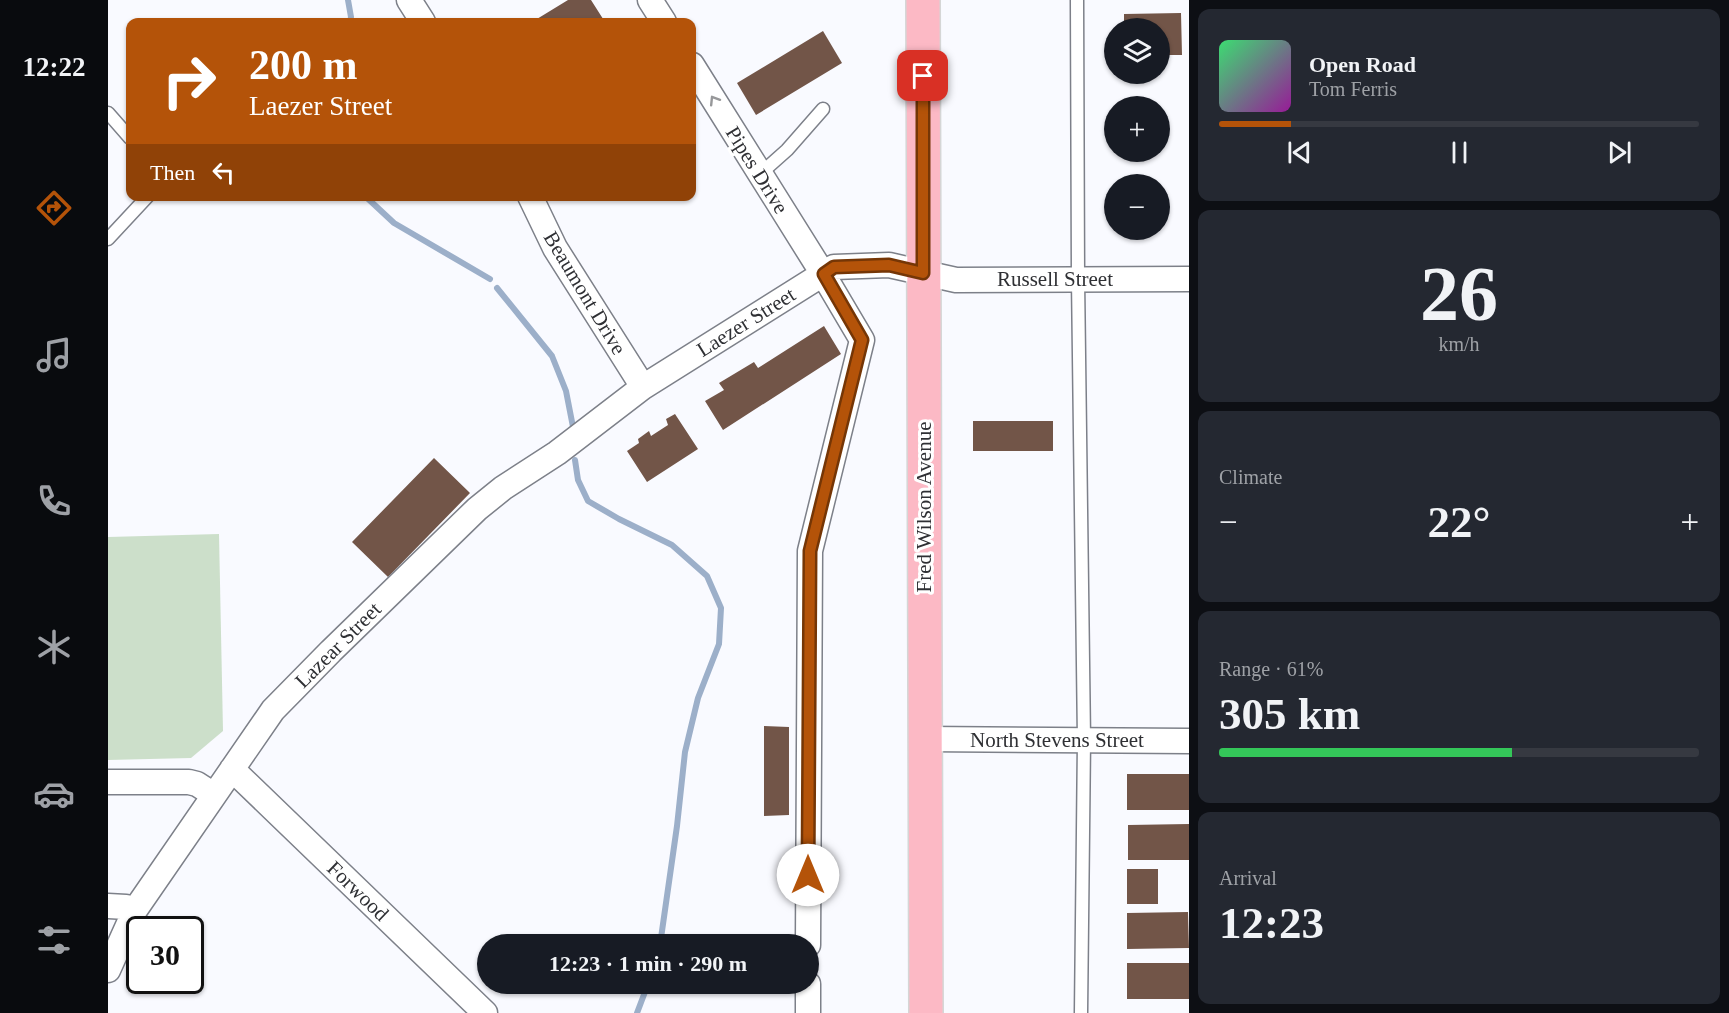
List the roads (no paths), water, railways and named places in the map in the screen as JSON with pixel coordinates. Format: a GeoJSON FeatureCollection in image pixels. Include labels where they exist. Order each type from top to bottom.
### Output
{"type":"FeatureCollection","features":[{"type":"Feature","properties":{"kind":"main road","name":"Fred Wilson Avenue"},"geometry":{"type":"LineString","coordinates":[[923,0],[926,1013]]}},
{"type":"Feature","properties":{"kind":"street"},"geometry":{"type":"LineString","coordinates":[[409,0],[420,18]]}},
{"type":"Feature","properties":{"kind":"street"},"geometry":{"type":"LineString","coordinates":[[650,0],[661,18]]}},
{"type":"Feature","properties":{"kind":"street","name":"Pipes Drive"},"geometry":{"type":"LineString","coordinates":[[696,71],[824,274],[862,340],[810,551],[808,934]]}},
{"type":"Feature","properties":{"kind":"street","name":"Beaumont Drive"},"geometry":{"type":"LineString","coordinates":[[532,201],[555,248],[643,387]]}},
{"type":"Feature","properties":{"kind":"street","name":"Laezer Street"},"geometry":{"type":"LineString","coordinates":[[643,387],[834,267],[889,265],[923,273]]}},
{"type":"Feature","properties":{"kind":"street","name":"Russell Street"},"geometry":{"type":"LineString","coordinates":[[923,273],[956,280],[1189,279]]}},
{"type":"Feature","properties":{"kind":"street","name":"Lazear Street"},"geometry":{"type":"LineString","coordinates":[[108,970],[135,910],[273,710],[477,509],[502,488],[557,453],[643,387]]}},
{"type":"Feature","properties":{"kind":"street","name":"North Stevens Street"},"geometry":{"type":"LineString","coordinates":[[925,739],[1189,741]]}},
{"type":"Feature","properties":{"kind":"street","name":"Forwood"},"geometry":{"type":"LineString","coordinates":[[232,769],[485,1013]]}},
{"type":"Feature","properties":{"kind":"street"},"geometry":{"type":"LineString","coordinates":[[108,782],[189,783],[197,784],[214,795]]}},
{"type":"Feature","properties":{"kind":"street"},"geometry":{"type":"LineString","coordinates":[[108,906],[135,910]]}},
{"type":"Feature","properties":{"kind":"street"},"geometry":{"type":"LineString","coordinates":[[808,994],[808,1013]]}},
{"type":"Feature","properties":{"kind":"lane"},"geometry":{"type":"LineString","coordinates":[[1077,0],[1084,740],[1081,1013]]}},
{"type":"Feature","properties":{"kind":"lane"},"geometry":{"type":"LineString","coordinates":[[760,174],[787,150],[823,109]]}},
{"type":"Feature","properties":{"kind":"lane"},"geometry":{"type":"LineString","coordinates":[[108,113],[126,133]]}},
{"type":"Feature","properties":{"kind":"lane"},"geometry":{"type":"LineString","coordinates":[[108,239],[143,201]]}},
{"type":"Feature","properties":{"kind":"waterway"},"geometry":{"type":"LineString","coordinates":[[348,0],[351,18]]}},
{"type":"Feature","properties":{"kind":"waterway"},"geometry":{"type":"LineString","coordinates":[[370,201],[394,223],[490,279]]}},
{"type":"Feature","properties":{"kind":"waterway"},"geometry":{"type":"LineString","coordinates":[[497,288],[552,356],[566,391],[573,427]]}},
{"type":"Feature","properties":{"kind":"waterway"},"geometry":{"type":"LineString","coordinates":[[575,460],[578,480],[588,501],[672,545],[707,576],[721,608],[719,644],[698,698],[685,752],[662,934]]}},
{"type":"Feature","properties":{"kind":"waterway"},"geometry":{"type":"LineString","coordinates":[[637,1013],[644,994]]}}]}
